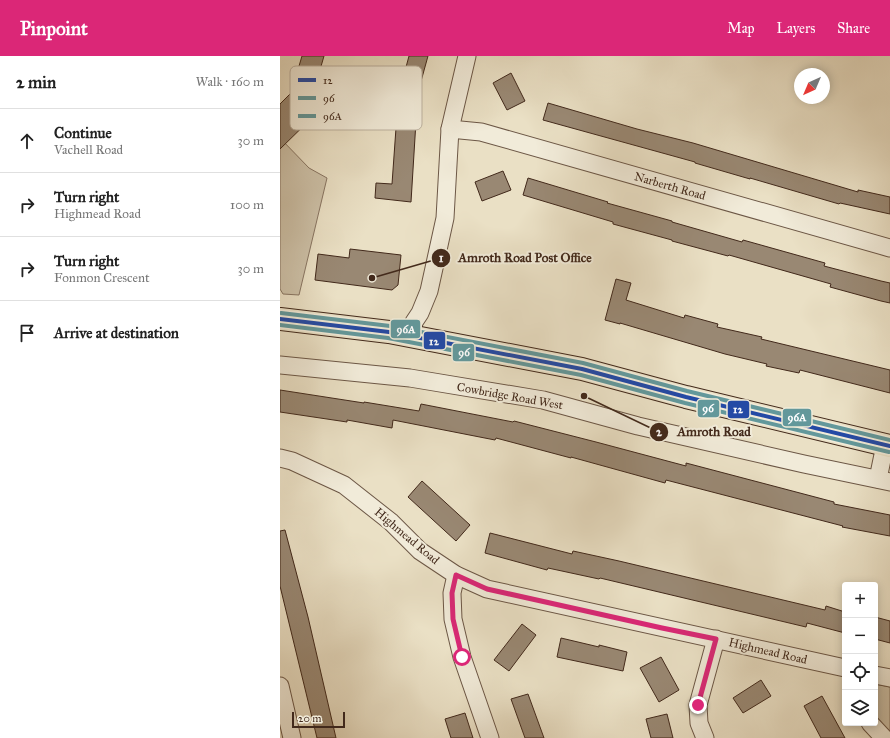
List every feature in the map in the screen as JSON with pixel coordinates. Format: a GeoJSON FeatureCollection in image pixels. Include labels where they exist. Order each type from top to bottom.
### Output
{"type":"FeatureCollection","features":[{"type":"Feature","properties":{"kind":"highway","name":"Cowbridge Road West"},"geometry":{"type":"LineString","coordinates":[[280,319],[412,335],[582,369],[686,397],[888,446]]}},
{"type":"Feature","properties":{"kind":"street"},"geometry":{"type":"LineString","coordinates":[[412,335],[414,322],[420,313],[429,290],[445,218],[450,129],[467,56]]}},
{"type":"Feature","properties":{"kind":"street","name":"Narberth Road"},"geometry":{"type":"LineString","coordinates":[[450,129],[481,132],[890,248]]}},
{"type":"Feature","properties":{"kind":"street","name":"Cowbridge Road West"},"geometry":{"type":"LineString","coordinates":[[280,365],[410,378],[544,400],[638,426],[884,480],[888,446]]}},
{"type":"Feature","properties":{"kind":"street","name":"Highmead Road"},"geometry":{"type":"LineString","coordinates":[[280,458],[344,485],[391,522],[420,551],[456,575],[487,589],[842,667]]}},
{"type":"Feature","properties":{"kind":"street"},"geometry":{"type":"LineString","coordinates":[[456,575],[452,593],[453,619],[462,657],[490,738]]}},
{"type":"Feature","properties":{"kind":"street"},"geometry":{"type":"LineString","coordinates":[[705,738],[699,723],[698,705],[716,639]]}},
{"type":"Feature","properties":{"kind":"street"},"geometry":{"type":"LineString","coordinates":[[878,676],[890,678]]}},
{"type":"Feature","properties":{"kind":"street"},"geometry":{"type":"LineString","coordinates":[[280,686],[292,738]]}},
{"type":"Feature","properties":{"kind":"street"},"geometry":{"type":"LineString","coordinates":[[873,726],[884,738]]}},
{"type":"Feature","properties":{"kind":"shaded area"},"geometry":{"type":"Polygon","coordinates":[[[280,138],[309,168],[327,178],[299,295],[283,294],[280,289],[280,138]]]}},
{"type":"Feature","properties":{"kind":"shaded area"},"geometry":{"type":"Polygon","coordinates":[[[878,685],[890,687],[890,737],[878,723],[878,685]]]}},
{"type":"Feature","properties":{"kind":"building"},"geometry":{"type":"Polygon","coordinates":[[[302,56],[324,56],[321,66],[299,66],[302,56]]]}},
{"type":"Feature","properties":{"kind":"building"},"geometry":{"type":"Polygon","coordinates":[[[409,56],[428,56],[422,78],[422,66],[406,66],[409,56]]]}},
{"type":"Feature","properties":{"kind":"building"},"geometry":{"type":"Polygon","coordinates":[[[511,73],[525,101],[507,110],[493,83],[511,73]]]}},
{"type":"Feature","properties":{"kind":"building"},"geometry":{"type":"Polygon","coordinates":[[[290,94],[290,130],[299,130],[280,149],[280,104],[290,94]]]}},
{"type":"Feature","properties":{"kind":"building"},"geometry":{"type":"Polygon","coordinates":[[[548,103],[637,129],[693,143],[858,192],[858,190],[890,197],[890,214],[839,204],[543,120],[548,103]]]}},
{"type":"Feature","properties":{"kind":"building"},"geometry":{"type":"Polygon","coordinates":[[[396,130],[415,130],[411,202],[375,198],[376,183],[392,184],[396,130]]]}},
{"type":"Feature","properties":{"kind":"building"},"geometry":{"type":"Polygon","coordinates":[[[503,171],[511,190],[482,201],[475,182],[503,171]]]}},
{"type":"Feature","properties":{"kind":"building"},"geometry":{"type":"Polygon","coordinates":[[[528,178],[672,222],[742,242],[743,240],[825,263],[824,266],[890,283],[890,303],[830,287],[831,284],[613,224],[613,222],[523,195],[528,178]]]}},
{"type":"Feature","properties":{"kind":"building"},"geometry":{"type":"Polygon","coordinates":[[[350,249],[401,255],[398,285],[392,290],[315,280],[318,254],[349,258],[350,249]]]}},
{"type":"Feature","properties":{"kind":"building"},"geometry":{"type":"Polygon","coordinates":[[[616,279],[631,283],[626,300],[684,318],[685,315],[718,324],[717,327],[762,337],[761,339],[890,370],[890,393],[800,370],[799,373],[766,366],[767,364],[725,354],[620,323],[605,320],[616,279]]]}},
{"type":"Feature","properties":{"kind":"building"},"geometry":{"type":"Polygon","coordinates":[[[280,390],[419,411],[421,404],[514,421],[686,466],[686,463],[834,502],[834,504],[890,515],[890,536],[842,527],[843,526],[666,480],[665,483],[496,438],[495,440],[393,420],[392,428],[347,420],[347,422],[280,412],[280,390]]]}},
{"type":"Feature","properties":{"kind":"building"},"geometry":{"type":"Polygon","coordinates":[[[422,481],[470,525],[456,541],[408,497],[422,481]]]}},
{"type":"Feature","properties":{"kind":"building"},"geometry":{"type":"Polygon","coordinates":[[[285,530],[308,617],[336,738],[317,738],[280,586],[280,531],[285,530]]]}},
{"type":"Feature","properties":{"kind":"building"},"geometry":{"type":"Polygon","coordinates":[[[490,533],[572,554],[573,551],[619,561],[825,610],[826,606],[842,611],[842,632],[807,623],[806,627],[600,578],[548,568],[547,570],[485,553],[490,533]]]}},
{"type":"Feature","properties":{"kind":"building"},"geometry":{"type":"Polygon","coordinates":[[[878,618],[890,621],[890,643],[878,640],[878,618]]]}},
{"type":"Feature","properties":{"kind":"building"},"geometry":{"type":"Polygon","coordinates":[[[522,624],[536,635],[509,671],[494,660],[522,624]]]}},
{"type":"Feature","properties":{"kind":"building"},"geometry":{"type":"Polygon","coordinates":[[[561,638],[627,652],[623,671],[557,657],[561,638]]]}},
{"type":"Feature","properties":{"kind":"building"},"geometry":{"type":"Polygon","coordinates":[[[661,657],[679,690],[659,702],[640,668],[661,657]]]}},
{"type":"Feature","properties":{"kind":"building"},"geometry":{"type":"Polygon","coordinates":[[[761,680],[771,696],[743,713],[733,698],[761,680]]]}},
{"type":"Feature","properties":{"kind":"building"},"geometry":{"type":"Polygon","coordinates":[[[528,694],[544,738],[525,738],[511,699],[528,694]]]}},
{"type":"Feature","properties":{"kind":"building"},"geometry":{"type":"Polygon","coordinates":[[[822,696],[845,738],[821,738],[804,706],[822,696]]]}},
{"type":"Feature","properties":{"kind":"building"},"geometry":{"type":"Polygon","coordinates":[[[465,713],[473,738],[451,738],[445,719],[465,713]]]}},
{"type":"Feature","properties":{"kind":"building"},"geometry":{"type":"Polygon","coordinates":[[[667,714],[673,738],[651,738],[646,719],[667,714]]]}},
{"type":"Feature","properties":{"kind":"transit line","name":"96A"},"geometry":{"type":"LineString","coordinates":[[281,313],[390,326],[583,363],[687,391],[890,440]]}},
{"type":"Feature","properties":{"kind":"transit line","name":"12"},"geometry":{"type":"LineString","coordinates":[[280,319],[389,332],[582,369],[686,397],[890,446]]}},
{"type":"Feature","properties":{"kind":"transit line","name":"96"},"geometry":{"type":"LineString","coordinates":[[280,325],[388,338],[581,375],[685,403],[889,452]]}},
{"type":"Feature","properties":{"kind":"place","name":"Amroth Road Post Office"},"geometry":{"type":"Point","coordinates":[372,278]}},
{"type":"Feature","properties":{"kind":"place","name":"Amroth Road"},"geometry":{"type":"Point","coordinates":[584,396]}},
{"type":"Feature","properties":{"kind":"route"},"geometry":{"type":"LineString","coordinates":[[462,657],[453,619],[452,593],[456,575],[487,589],[527,599],[716,639],[698,705]]}}]}
